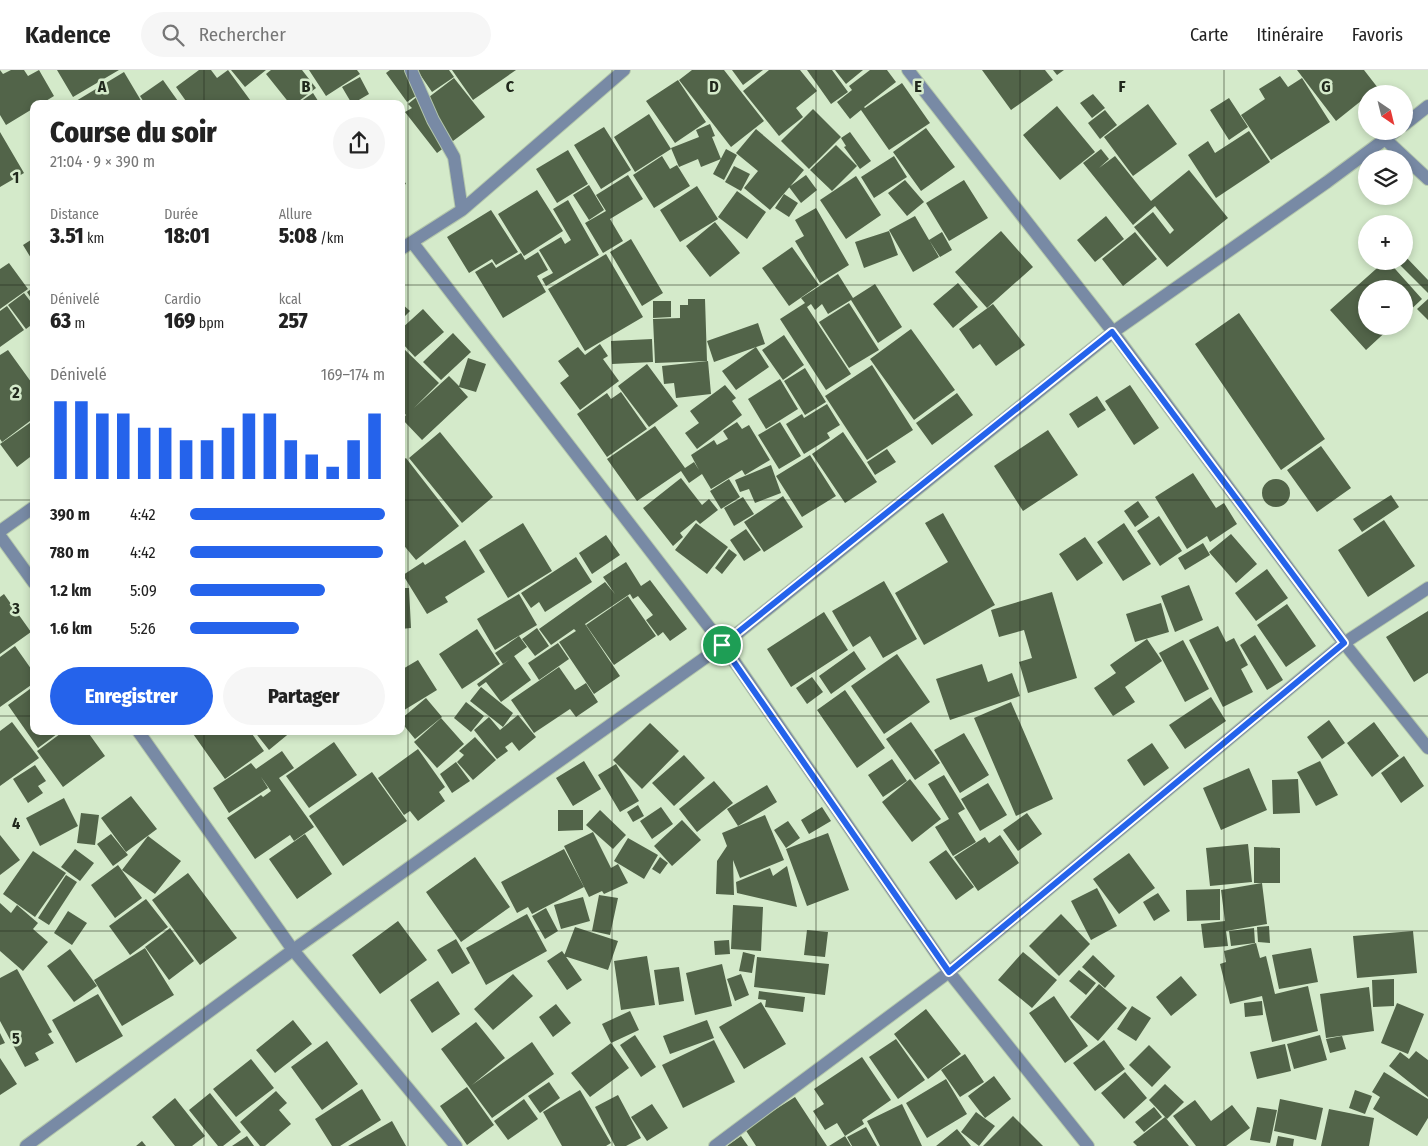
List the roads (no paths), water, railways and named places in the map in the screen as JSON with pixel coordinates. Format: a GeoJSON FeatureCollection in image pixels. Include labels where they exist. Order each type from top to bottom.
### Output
{"type":"FeatureCollection","features":[{"type":"Feature","properties":{"kind":"street"},"geometry":{"type":"LineString","coordinates":[[411,70],[433,120],[454,157],[462,210]]}},
{"type":"Feature","properties":{"kind":"street"},"geometry":{"type":"LineString","coordinates":[[624,70],[462,210],[407,246],[722,645],[949,972],[1088,1146]]}},
{"type":"Feature","properties":{"kind":"street"},"geometry":{"type":"LineString","coordinates":[[908,70],[1112,332],[1344,643],[1428,748]]}},
{"type":"Feature","properties":{"kind":"street"},"geometry":{"type":"LineString","coordinates":[[1413,118],[1428,106]]}},
{"type":"Feature","properties":{"kind":"street"},"geometry":{"type":"LineString","coordinates":[[26,1146],[293,950],[722,645],[1112,332],[1384,140]]}},
{"type":"Feature","properties":{"kind":"street"},"geometry":{"type":"LineString","coordinates":[[1395,140],[1428,180]]}},
{"type":"Feature","properties":{"kind":"street"},"geometry":{"type":"LineString","coordinates":[[0,531],[30,510]]}},
{"type":"Feature","properties":{"kind":"street"},"geometry":{"type":"LineString","coordinates":[[0,536],[30,577]]}},
{"type":"Feature","properties":{"kind":"street"},"geometry":{"type":"LineString","coordinates":[[715,1146],[949,972],[1344,643],[1428,588]]}},
{"type":"Feature","properties":{"kind":"street"},"geometry":{"type":"LineString","coordinates":[[141,735],[293,950],[456,1146]]}}]}
